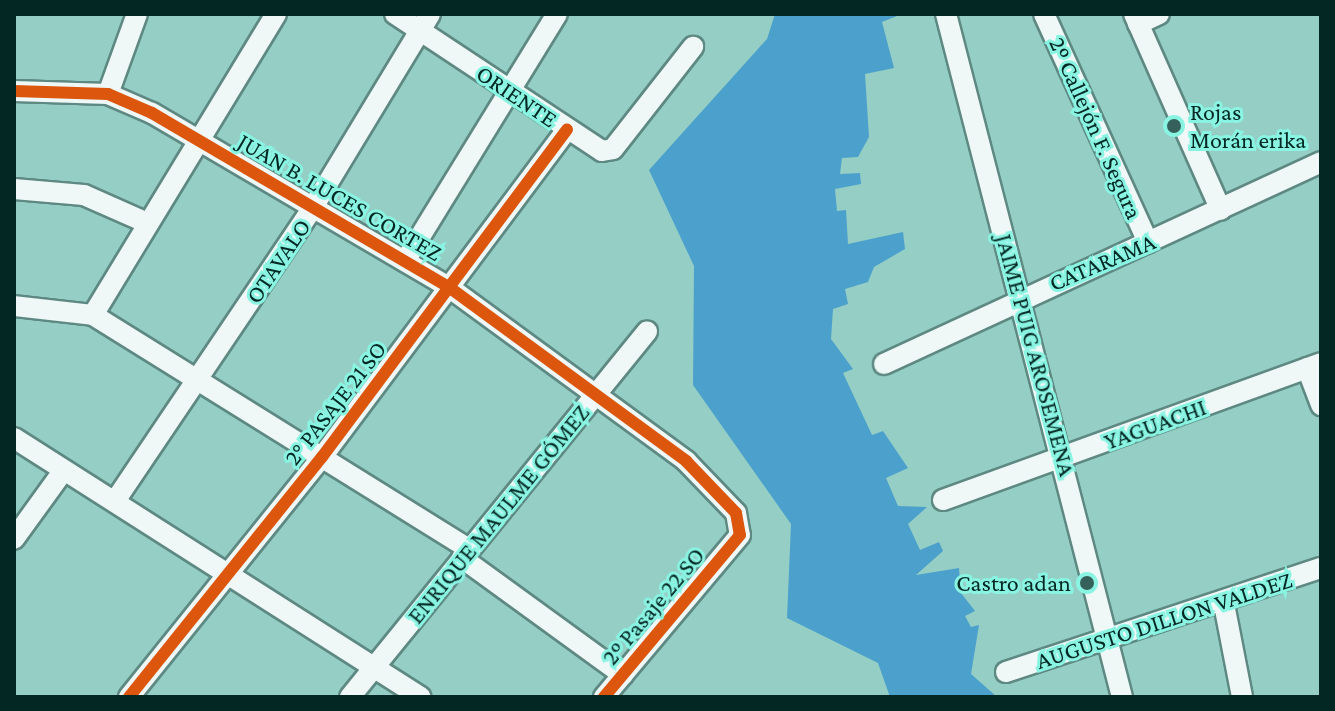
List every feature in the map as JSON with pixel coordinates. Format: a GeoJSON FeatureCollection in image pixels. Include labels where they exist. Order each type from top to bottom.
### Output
{"type":"FeatureCollection","features":[{"type":"Feature","properties":{"kind":"street"},"geometry":{"type":"LineString","coordinates":[[108,94],[137,14]]}},
{"type":"Feature","properties":{"kind":"street"},"geometry":{"type":"LineString","coordinates":[[93,315],[143,221],[276,14]]}},
{"type":"Feature","properties":{"kind":"street","name":"ORIENTE"},"geometry":{"type":"LineString","coordinates":[[395,14],[425,22],[511,91],[602,151],[613,149],[693,47]]}},
{"type":"Feature","properties":{"kind":"street"},"geometry":{"type":"LineString","coordinates":[[405,261],[557,14]]}},
{"type":"Feature","properties":{"kind":"street","name":"JAIME PUIG AROSEMENA"},"geometry":{"type":"LineString","coordinates":[[946,14],[1064,457],[1122,697]]}},
{"type":"Feature","properties":{"kind":"street","name":"2º Callejón F. Segura"},"geometry":{"type":"LineString","coordinates":[[1044,14],[1148,242]]}},
{"type":"Feature","properties":{"kind":"street"},"geometry":{"type":"LineString","coordinates":[[1159,14],[1136,19],[1221,210]]}},
{"type":"Feature","properties":{"kind":"street","name":"OTAVALO"},"geometry":{"type":"LineString","coordinates":[[115,501],[312,209],[425,22]]}},
{"type":"Feature","properties":{"kind":"street","name":"JUAN B. LUCES CORTEZ"},"geometry":{"type":"LineString","coordinates":[[14,91],[108,94],[197,138],[312,209],[450,288],[598,391],[686,461],[736,513],[741,526],[735,543]]}},
{"type":"Feature","properties":{"kind":"street","name":"2° PASAJE 21 SO"},"geometry":{"type":"LineString","coordinates":[[129,697],[322,457],[567,130]]}},
{"type":"Feature","properties":{"kind":"street","name":"CATARAMA"},"geometry":{"type":"LineString","coordinates":[[884,364],[1021,297],[1221,210],[1321,162]]}},
{"type":"Feature","properties":{"kind":"street"},"geometry":{"type":"LineString","coordinates":[[14,189],[84,195],[143,221]]}},
{"type":"Feature","properties":{"kind":"street"},"geometry":{"type":"LineString","coordinates":[[14,306],[93,315],[199,379],[466,554],[623,675]]}},
{"type":"Feature","properties":{"kind":"street","name":"ENRIQUE MAULME GÓMEZ"},"geometry":{"type":"LineString","coordinates":[[350,697],[647,332]]}},
{"type":"Feature","properties":{"kind":"street"},"geometry":{"type":"LineString","coordinates":[[1314,365],[1321,405]]}},
{"type":"Feature","properties":{"kind":"street","name":"YAGUACHI"},"geometry":{"type":"LineString","coordinates":[[943,500],[1314,365]]}},
{"type":"Feature","properties":{"kind":"street"},"geometry":{"type":"LineString","coordinates":[[14,438],[376,665],[421,697]]}},
{"type":"Feature","properties":{"kind":"street"},"geometry":{"type":"LineString","coordinates":[[14,539],[64,470]]}},
{"type":"Feature","properties":{"kind":"street","name":"2º Pasaje 22 SO"},"geometry":{"type":"LineString","coordinates":[[604,697],[735,543]]}},
{"type":"Feature","properties":{"kind":"street","name":"AUGUSTO DILLON VALDEZ"},"geometry":{"type":"LineString","coordinates":[[1006,672],[1106,637],[1224,604],[1321,568]]}},
{"type":"Feature","properties":{"kind":"street"},"geometry":{"type":"LineString","coordinates":[[1224,604],[1242,697]]}},
{"type":"Feature","properties":{"kind":"water"},"geometry":{"type":"Polygon","coordinates":[[[775,14],[902,14],[882,22],[894,68],[865,74],[869,137],[858,157],[842,158],[840,174],[860,173],[861,184],[835,189],[837,211],[846,210],[848,244],[903,232],[905,249],[874,267],[868,282],[845,289],[848,304],[833,309],[831,339],[853,369],[843,373],[872,435],[883,431],[908,468],[886,478],[898,506],[927,507],[908,524],[920,550],[939,542],[943,551],[916,575],[959,568],[961,593],[975,611],[965,616],[971,627],[979,625],[971,674],[997,697],[890,697],[878,663],[787,618],[791,524],[693,385],[694,266],[649,170],[767,39],[775,14]]]}},
{"type":"Feature","properties":{"kind":"cycle path"},"geometry":{"type":"LineString","coordinates":[[14,91],[108,94],[152,113],[450,288],[686,461],[736,513],[740,535],[604,697]]}},
{"type":"Feature","properties":{"kind":"cycle path"},"geometry":{"type":"LineString","coordinates":[[129,697],[322,457],[567,130]]}},
{"type":"Feature","properties":{"kind":"place","name":"Rojas Morán erika"},"geometry":{"type":"Point","coordinates":[1174,126]}},
{"type":"Feature","properties":{"kind":"place","name":"Castro adan"},"geometry":{"type":"Point","coordinates":[1087,583]}}]}
